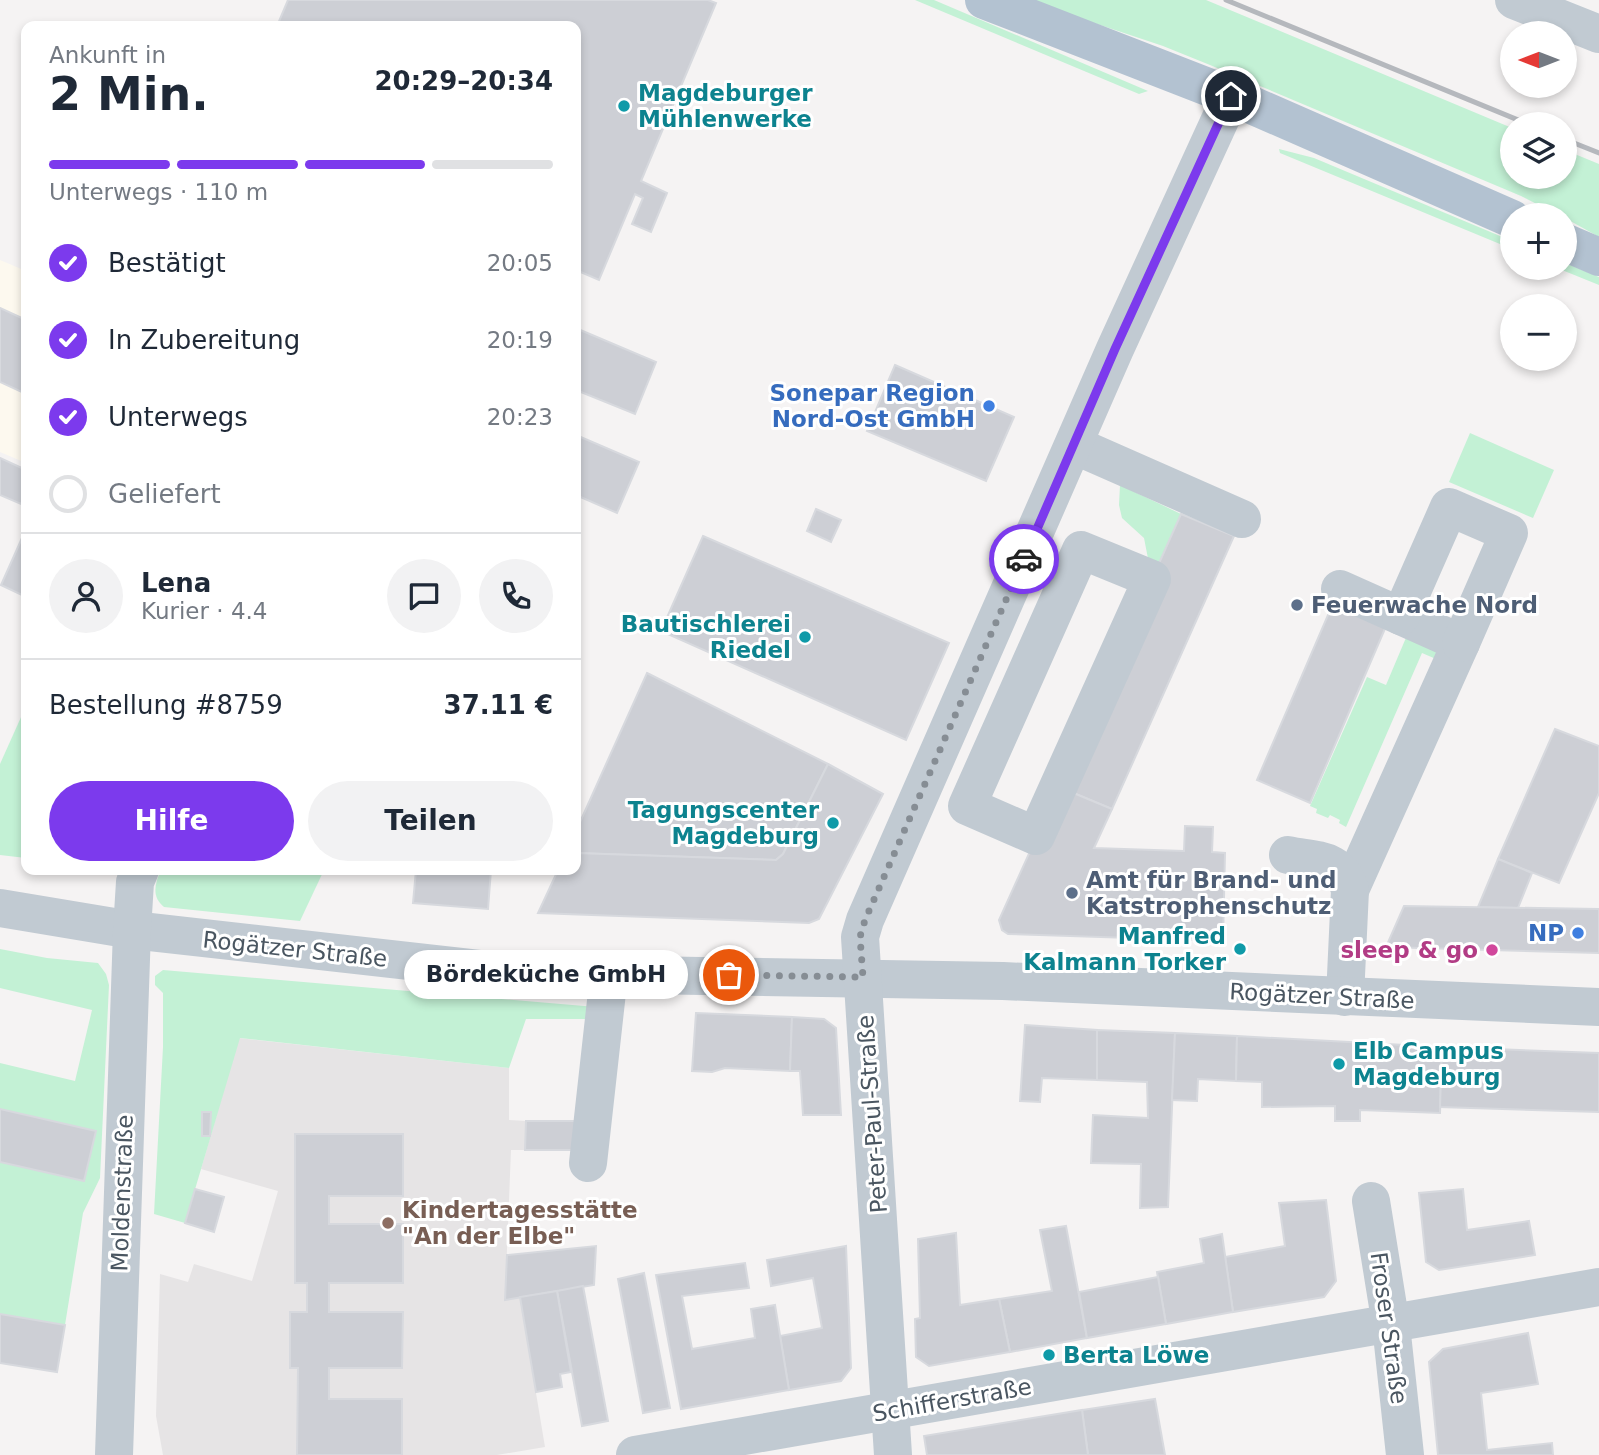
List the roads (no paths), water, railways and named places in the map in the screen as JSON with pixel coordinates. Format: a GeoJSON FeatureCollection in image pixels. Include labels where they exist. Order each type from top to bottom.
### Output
{"type":"FeatureCollection","features":[{"type":"Feature","properties":{"kind":"main road"},"geometry":{"type":"LineString","coordinates":[[984,0],[1231,96],[1500,214]]}},
{"type":"Feature","properties":{"kind":"main road"},"geometry":{"type":"LineString","coordinates":[[1577,248],[1599,257]]}},
{"type":"Feature","properties":{"kind":"street"},"geometry":{"type":"LineString","coordinates":[[1514,0],[1599,34]]}},
{"type":"Feature","properties":{"kind":"street","name":"Peter-Paul-Straße"},"geometry":{"type":"LineString","coordinates":[[893,1455],[860,937],[865,920],[1115,349],[1231,96]]}},
{"type":"Feature","properties":{"kind":"street"},"geometry":{"type":"LineString","coordinates":[[1074,445],[1242,519]]}},
{"type":"Feature","properties":{"kind":"street"},"geometry":{"type":"LineString","coordinates":[[1345,997],[1350,890],[1510,533],[1449,507],[1401,616]]}},
{"type":"Feature","properties":{"kind":"street"},"geometry":{"type":"LineString","coordinates":[[1081,550],[1152,579],[1036,836],[967,806],[1023,681],[1081,550]]}},
{"type":"Feature","properties":{"kind":"street"},"geometry":{"type":"LineString","coordinates":[[1340,589],[1461,643]]}},
{"type":"Feature","properties":{"kind":"street"},"geometry":{"type":"LineString","coordinates":[[979,661],[1023,681]]}},
{"type":"Feature","properties":{"kind":"street"},"geometry":{"type":"LineString","coordinates":[[1288,855],[1330,864],[1343,873],[1350,890]]}},
{"type":"Feature","properties":{"kind":"street","name":"Moldenstraße"},"geometry":{"type":"LineString","coordinates":[[114,1455],[131,930],[138,875]]}},
{"type":"Feature","properties":{"kind":"street","name":"Rogätzer Straße"},"geometry":{"type":"LineString","coordinates":[[0,908],[131,930],[516,973],[1003,981],[1599,1007]]}},
{"type":"Feature","properties":{"kind":"street"},"geometry":{"type":"LineString","coordinates":[[588,1163],[609,974]]}},
{"type":"Feature","properties":{"kind":"street","name":"Froser Straße"},"geometry":{"type":"LineString","coordinates":[[1371,1201],[1391,1325],[1405,1455]]}},
{"type":"Feature","properties":{"kind":"street","name":"Schifferstraße"},"geometry":{"type":"LineString","coordinates":[[635,1455],[1599,1287]]}},
{"type":"Feature","properties":{"kind":"railway"},"geometry":{"type":"LineString","coordinates":[[1226,0],[1500,113]]}},
{"type":"Feature","properties":{"kind":"railway"},"geometry":{"type":"LineString","coordinates":[[1577,144],[1599,153]]}},
{"type":"Feature","properties":{"kind":"place","name":"Magdeburger Mühlenwerke"},"geometry":{"type":"Point","coordinates":[624,106]}},
{"type":"Feature","properties":{"kind":"place","name":"Sonepar Region Nord-Ost GmbH"},"geometry":{"type":"Point","coordinates":[989,406]}},
{"type":"Feature","properties":{"kind":"place","name":"Feuerwache Nord"},"geometry":{"type":"Point","coordinates":[1297,605]}},
{"type":"Feature","properties":{"kind":"place","name":"Bautischlerei Riedel"},"geometry":{"type":"Point","coordinates":[805,637]}},
{"type":"Feature","properties":{"kind":"place","name":"Tagungscenter Magdeburg"},"geometry":{"type":"Point","coordinates":[833,823]}},
{"type":"Feature","properties":{"kind":"place","name":"Amt für Brand- und Katstrophenschutz"},"geometry":{"type":"Point","coordinates":[1072,893]}},
{"type":"Feature","properties":{"kind":"place","name":"NP"},"geometry":{"type":"Point","coordinates":[1578,933]}},
{"type":"Feature","properties":{"kind":"place","name":"Manfred Kalmann Torker"},"geometry":{"type":"Point","coordinates":[1240,949]}},
{"type":"Feature","properties":{"kind":"place","name":"sleep & go"},"geometry":{"type":"Point","coordinates":[1492,950]}},
{"type":"Feature","properties":{"kind":"place","name":"Bördeküche GmbH"},"geometry":{"type":"Point","coordinates":[729,975]}},
{"type":"Feature","properties":{"kind":"place","name":"Elb Campus Magdeburg"},"geometry":{"type":"Point","coordinates":[1339,1064]}},
{"type":"Feature","properties":{"kind":"place","name":"Kindertagesstätte \"An der Elbe\""},"geometry":{"type":"Point","coordinates":[388,1223]}},
{"type":"Feature","properties":{"kind":"place","name":"Berta Löwe"},"geometry":{"type":"Point","coordinates":[1049,1355]}}]}
